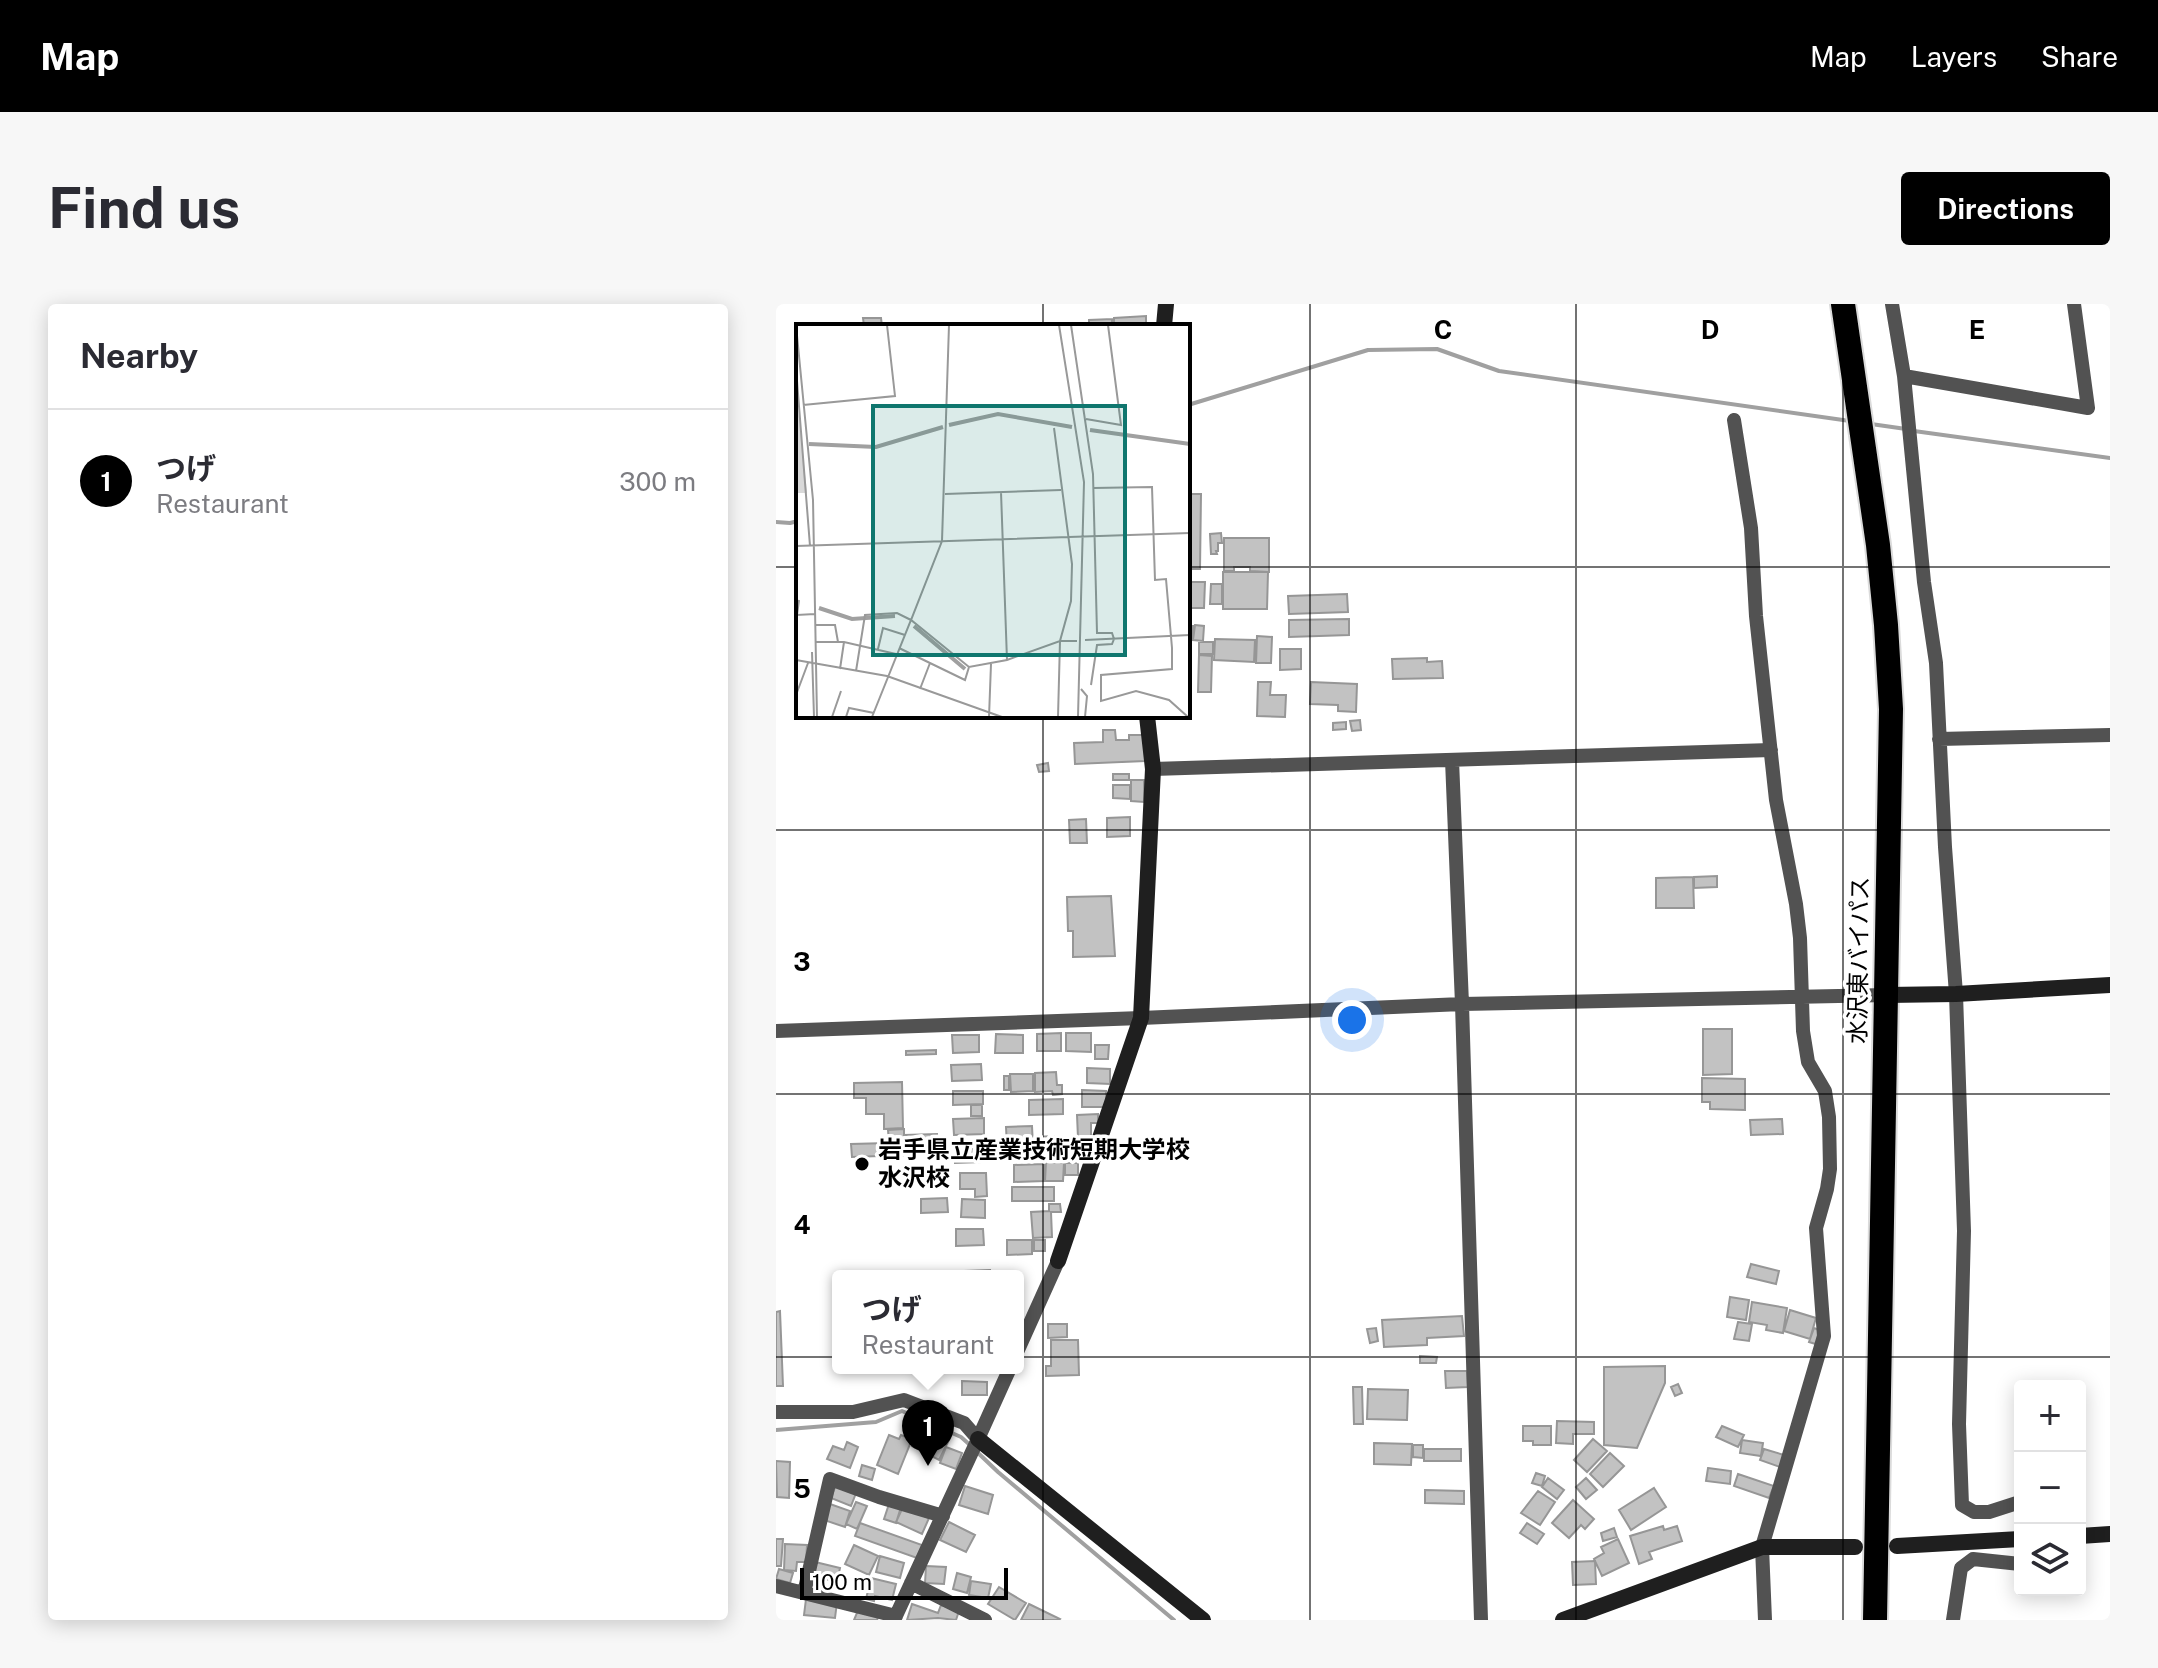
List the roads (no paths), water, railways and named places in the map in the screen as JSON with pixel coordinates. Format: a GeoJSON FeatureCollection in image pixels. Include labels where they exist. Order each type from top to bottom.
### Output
{"type":"FeatureCollection","features":[{"type":"Feature","properties":{"kind":"highway","name":"水沢東バイパス"},"geometry":{"type":"LineString","coordinates":[[1843,304],[1883,593],[1891,709],[1875,1620]]}},
{"type":"Feature","properties":{"kind":"street"},"geometry":{"type":"LineString","coordinates":[[1164,324],[1166,304]]}},
{"type":"Feature","properties":{"kind":"street"},"geometry":{"type":"LineString","coordinates":[[1892,304],[1904,376],[1924,582],[1936,663],[1956,994],[1964,1231],[1959,1424],[1962,1505],[1974,1512],[1989,1512],[2014,1504]]}},
{"type":"Feature","properties":{"kind":"street"},"geometry":{"type":"LineString","coordinates":[[1904,376],[2088,408],[2074,304]]}},
{"type":"Feature","properties":{"kind":"street"},"geometry":{"type":"LineString","coordinates":[[1734,420],[1751,528],[1756,616],[1779,814],[1800,938],[1803,1031],[1808,1062],[1825,1091],[1829,1117],[1830,1169],[1816,1228],[1824,1336],[1762,1547],[1765,1620]]}},
{"type":"Feature","properties":{"kind":"street"},"geometry":{"type":"LineString","coordinates":[[1024,1337],[1058,1261],[1141,1018],[1153,769],[1147,718]]}},
{"type":"Feature","properties":{"kind":"street"},"geometry":{"type":"LineString","coordinates":[[1939,739],[2110,735]]}},
{"type":"Feature","properties":{"kind":"street"},"geometry":{"type":"LineString","coordinates":[[1153,769],[1771,750]]}},
{"type":"Feature","properties":{"kind":"street"},"geometry":{"type":"LineString","coordinates":[[1452,760],[1481,1620]]}},
{"type":"Feature","properties":{"kind":"street"},"geometry":{"type":"LineString","coordinates":[[776,1031],[1462,1004],[1956,994],[2110,985]]}},
{"type":"Feature","properties":{"kind":"street"},"geometry":{"type":"LineString","coordinates":[[776,1586],[895,1618],[1007,1374]]}},
{"type":"Feature","properties":{"kind":"street"},"geometry":{"type":"LineString","coordinates":[[776,1412],[853,1412],[904,1400],[964,1423],[978,1439],[1203,1620]]}},
{"type":"Feature","properties":{"kind":"street"},"geometry":{"type":"LineString","coordinates":[[804,1593],[830,1479],[943,1516]]}},
{"type":"Feature","properties":{"kind":"street"},"geometry":{"type":"LineString","coordinates":[[2086,1536],[2110,1534]]}},
{"type":"Feature","properties":{"kind":"street"},"geometry":{"type":"LineString","coordinates":[[1897,1546],[2014,1539]]}},
{"type":"Feature","properties":{"kind":"street"},"geometry":{"type":"LineString","coordinates":[[1563,1620],[1762,1547],[1855,1547]]}},
{"type":"Feature","properties":{"kind":"street"},"geometry":{"type":"LineString","coordinates":[[1953,1620],[1961,1568],[1973,1559],[2014,1563]]}},
{"type":"Feature","properties":{"kind":"street"},"geometry":{"type":"LineString","coordinates":[[911,1583],[985,1620]]}},
{"type":"Feature","properties":{"kind":"waterway"},"geometry":{"type":"LineString","coordinates":[[1190,404],[1368,350],[1437,349],[1499,371],[1850,421]]}},
{"type":"Feature","properties":{"kind":"waterway"},"geometry":{"type":"LineString","coordinates":[[1871,424],[1906,429]]}},
{"type":"Feature","properties":{"kind":"waterway"},"geometry":{"type":"LineString","coordinates":[[1914,431],[2110,458]]}},
{"type":"Feature","properties":{"kind":"waterway"},"geometry":{"type":"LineString","coordinates":[[776,522],[796,522]]}},
{"type":"Feature","properties":{"kind":"waterway"},"geometry":{"type":"LineString","coordinates":[[776,1430],[876,1422],[902,1411],[961,1437],[970,1445]]}},
{"type":"Feature","properties":{"kind":"waterway"},"geometry":{"type":"LineString","coordinates":[[976,1451],[1174,1620]]}},
{"type":"Feature","properties":{"kind":"place","name":"岩手県立産業技術短期大学校 水沢校"},"geometry":{"type":"Point","coordinates":[862,1164]}},
{"type":"Feature","properties":{"kind":"place","name":"つげ"},"geometry":{"type":"Point","coordinates":[928,1466]}}]}
